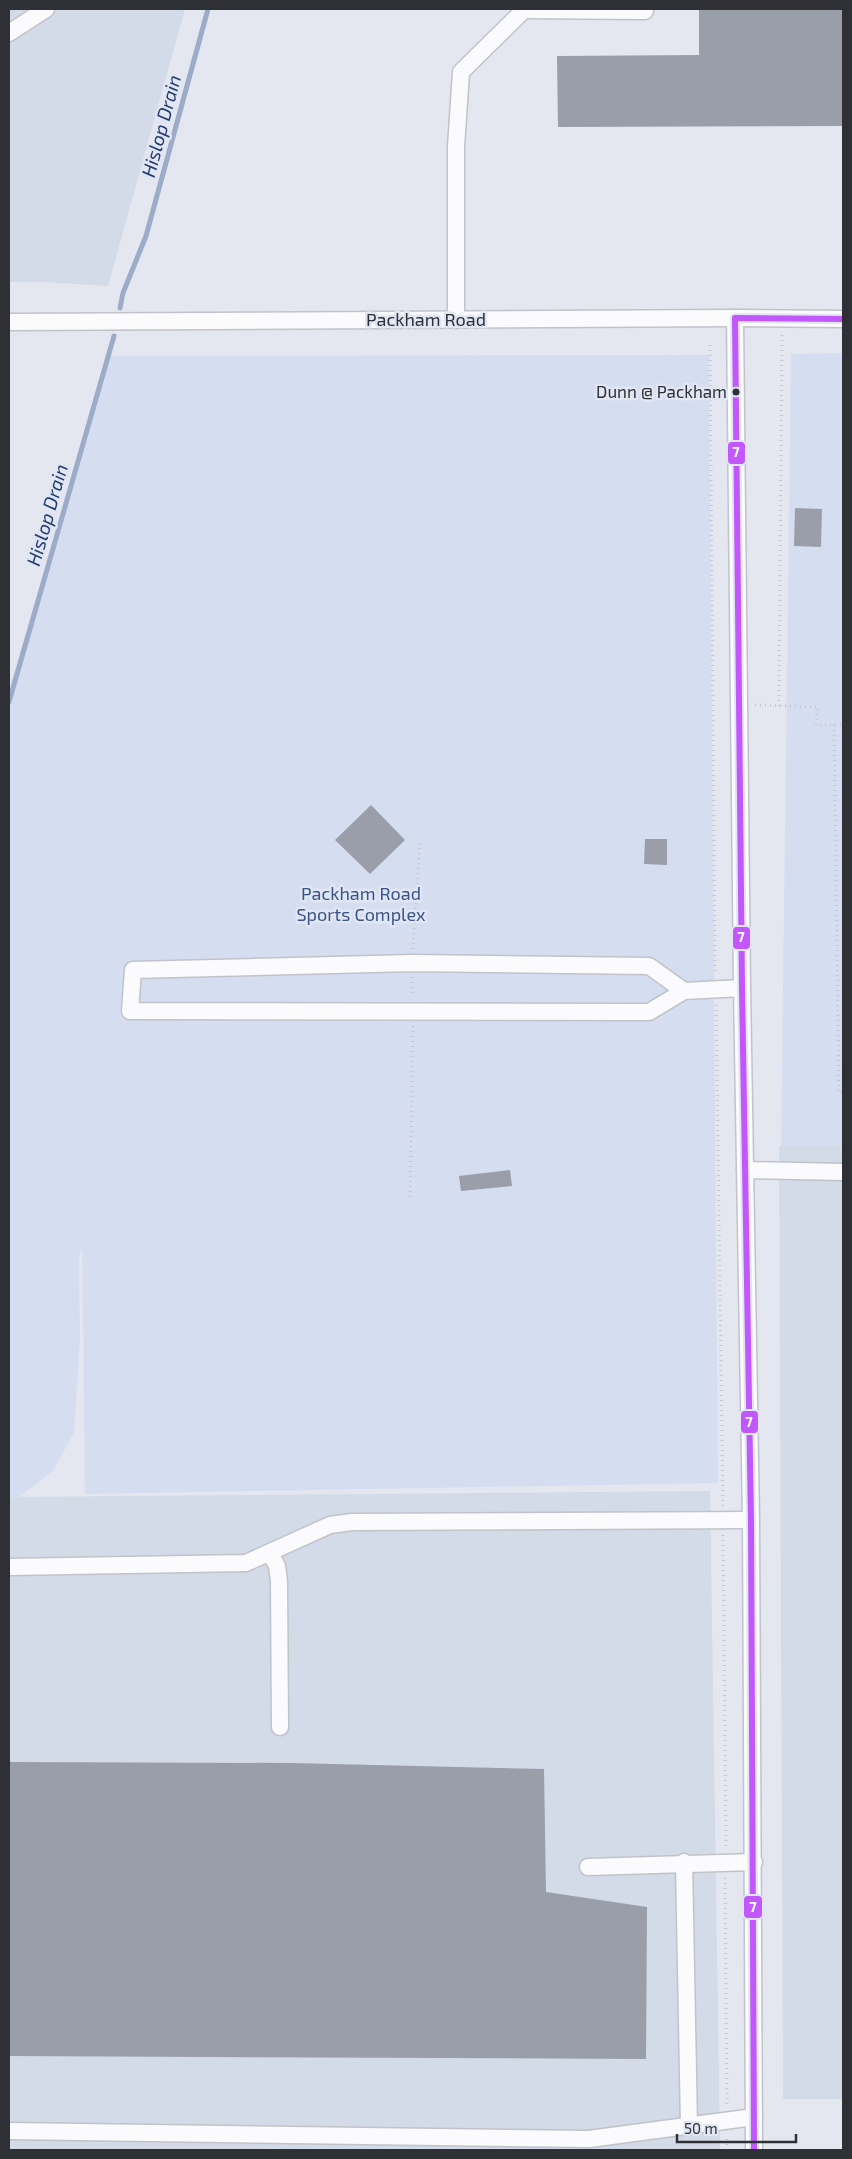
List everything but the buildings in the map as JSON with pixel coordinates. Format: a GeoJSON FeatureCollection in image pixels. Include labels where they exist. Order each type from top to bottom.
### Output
{"type":"FeatureCollection","features":[{"type":"Feature","properties":{"kind":"street"},"geometry":{"type":"LineString","coordinates":[[9,33],[46,9]]}},
{"type":"Feature","properties":{"kind":"street"},"geometry":{"type":"LineString","coordinates":[[456,320],[456,147],[461,72],[525,9],[645,11],[645,9]]}},
{"type":"Feature","properties":{"kind":"street"},"geometry":{"type":"LineString","coordinates":[[735,318],[742,988],[751,1520],[754,2150]]}},
{"type":"Feature","properties":{"kind":"street","name":"Packham Road"},"geometry":{"type":"LineString","coordinates":[[9,322],[843,319]]}},
{"type":"Feature","properties":{"kind":"street"},"geometry":{"type":"LineString","coordinates":[[684,991],[649,966],[412,963],[133,970],[130,1011],[649,1012],[684,991],[742,988]]}},
{"type":"Feature","properties":{"kind":"street"},"geometry":{"type":"LineString","coordinates":[[745,1170],[843,1172]]}},
{"type":"Feature","properties":{"kind":"street"},"geometry":{"type":"LineString","coordinates":[[9,1567],[246,1564],[330,1525],[352,1522],[751,1520]]}},
{"type":"Feature","properties":{"kind":"street"},"geometry":{"type":"LineString","coordinates":[[270,1554],[277,1566],[279,1581],[280,1727]]}},
{"type":"Feature","properties":{"kind":"street"},"geometry":{"type":"LineString","coordinates":[[588,1867],[684,1862],[754,1862]]}},
{"type":"Feature","properties":{"kind":"street"},"geometry":{"type":"LineString","coordinates":[[684,1862],[689,2126]]}},
{"type":"Feature","properties":{"kind":"street"},"geometry":{"type":"LineString","coordinates":[[9,2131],[589,2139],[754,2117]]}},
{"type":"Feature","properties":{"kind":"path"},"geometry":{"type":"LineString","coordinates":[[779,706],[782,318]]}},
{"type":"Feature","properties":{"kind":"path"},"geometry":{"type":"LineString","coordinates":[[710,344],[723,1515]]}},
{"type":"Feature","properties":{"kind":"path"},"geometry":{"type":"LineString","coordinates":[[739,705],[818,707],[816,725],[843,725]]}},
{"type":"Feature","properties":{"kind":"path"},"geometry":{"type":"LineString","coordinates":[[834,725],[839,1093],[843,1093]]}},
{"type":"Feature","properties":{"kind":"path"},"geometry":{"type":"LineString","coordinates":[[838,1028],[843,1028]]}},
{"type":"Feature","properties":{"kind":"path"},"geometry":{"type":"LineString","coordinates":[[723,1525],[726,1857]]}},
{"type":"Feature","properties":{"kind":"path"},"geometry":{"type":"LineString","coordinates":[[726,1874],[727,2150]]}},
{"type":"Feature","properties":{"kind":"shaded area"},"geometry":{"type":"Polygon","coordinates":[[[9,9],[185,9],[108,286],[9,282],[9,9]]]}},
{"type":"Feature","properties":{"kind":"shaded area"},"geometry":{"type":"Polygon","coordinates":[[[779,1146],[843,1146],[843,2099],[783,2099],[779,1146]]]}},
{"type":"Feature","properties":{"kind":"shaded area"},"geometry":{"type":"Polygon","coordinates":[[[710,1491],[720,2150],[9,2150],[9,1497],[710,1491]]]}},
{"type":"Feature","properties":{"kind":"green space"},"geometry":{"type":"Polygon","coordinates":[[[843,353],[843,1146],[781,1146],[791,354],[843,353]]]}},
{"type":"Feature","properties":{"kind":"green space","name":"Packham Road Sports Complex"},"geometry":{"type":"Polygon","coordinates":[[[709,355],[718,1483],[85,1494],[82,1245],[79,1260],[80,1340],[74,1432],[54,1470],[15,1500],[9,1500],[9,688],[110,356],[709,355]]]}},
{"type":"Feature","properties":{"kind":"waterway","name":"Hislop Drain"},"geometry":{"type":"LineString","coordinates":[[120,308],[123,293],[146,236],[208,9]]}},
{"type":"Feature","properties":{"kind":"waterway","name":"Hislop Drain"},"geometry":{"type":"LineString","coordinates":[[9,702],[114,336]]}},
{"type":"Feature","properties":{"kind":"transit line","name":"7"},"geometry":{"type":"LineString","coordinates":[[754,2150],[751,1520],[742,988],[735,318],[843,319]]}},
{"type":"Feature","properties":{"kind":"place","name":"Dunn @ Packham"},"geometry":{"type":"Point","coordinates":[736,392]}}]}
